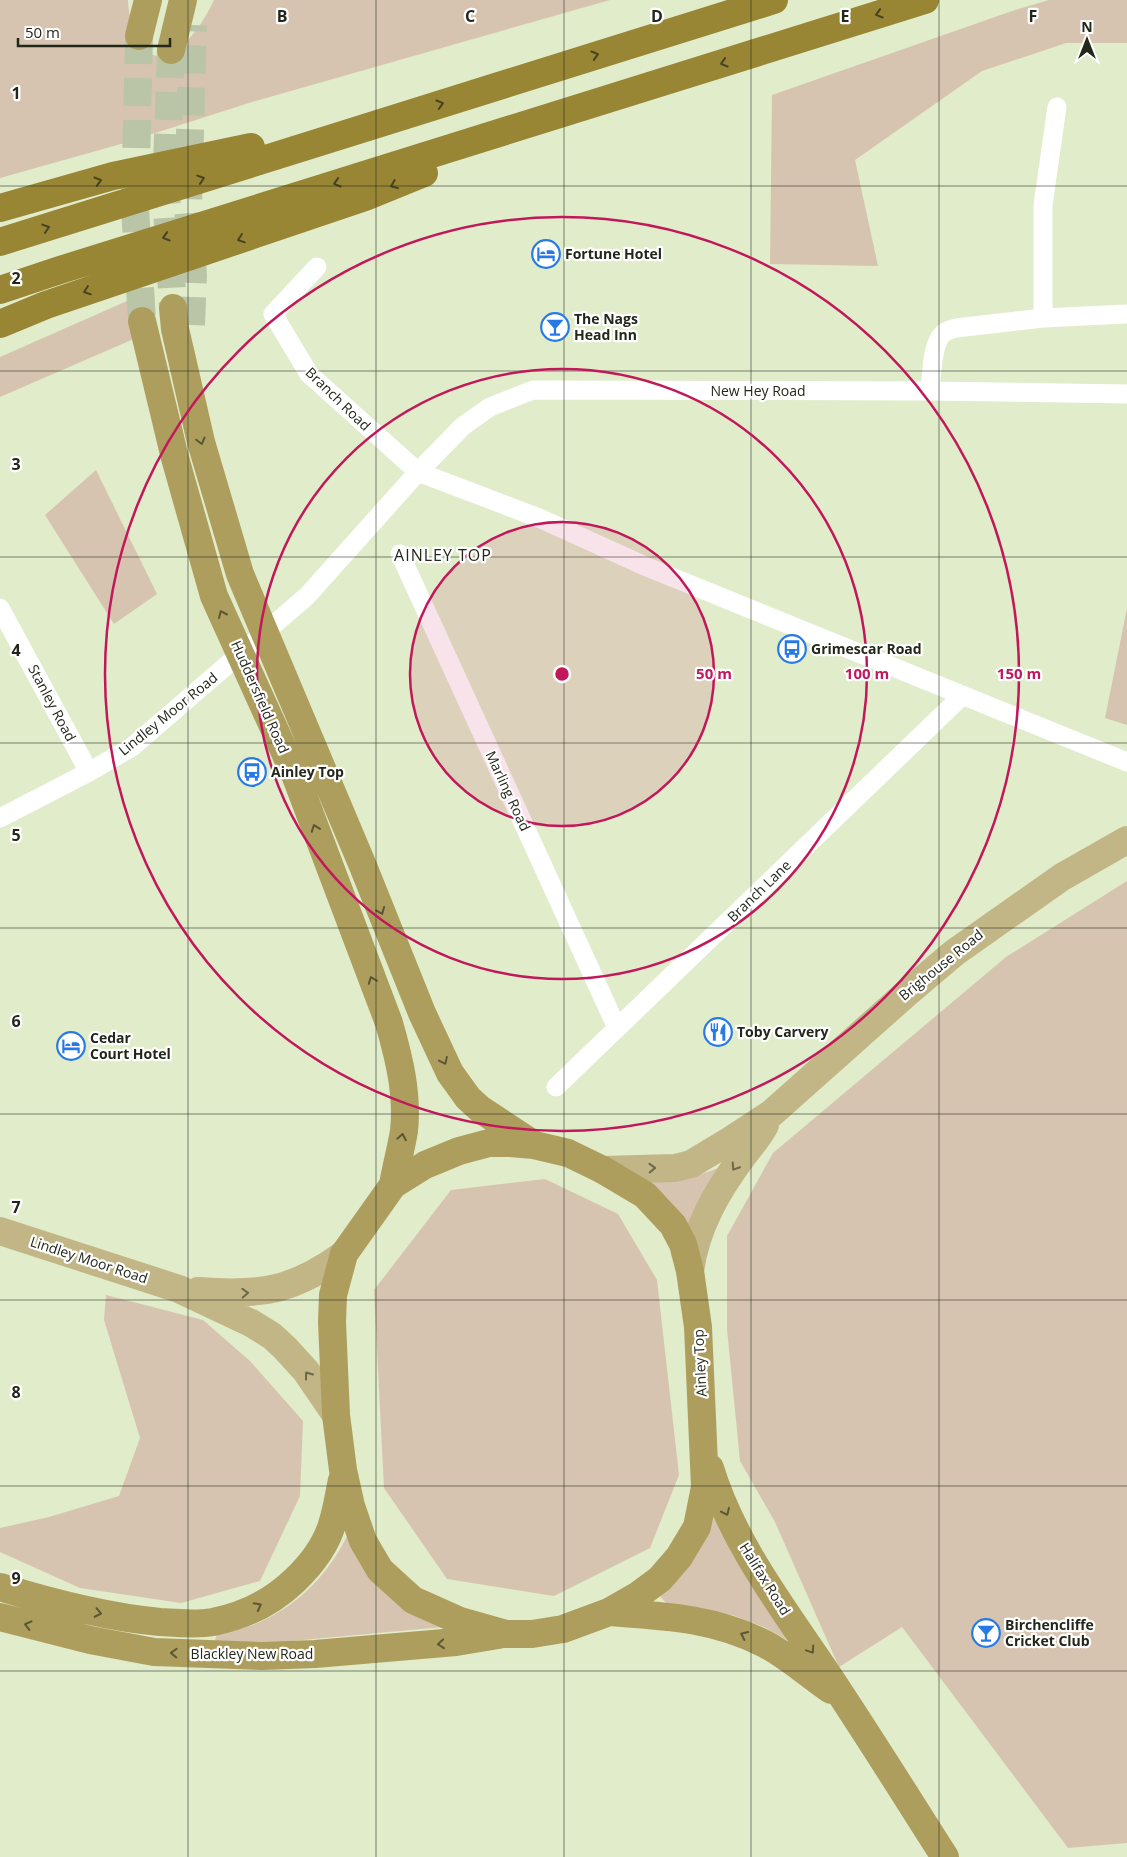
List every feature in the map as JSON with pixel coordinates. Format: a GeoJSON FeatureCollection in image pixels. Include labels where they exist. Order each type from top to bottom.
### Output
{"type":"FeatureCollection","features":[{"type":"Feature","properties":{"kind":"highway"},"geometry":{"type":"LineString","coordinates":[[139,36],[148,0]]}},
{"type":"Feature","properties":{"kind":"highway"},"geometry":{"type":"LineString","coordinates":[[171,50],[183,0]]}},
{"type":"Feature","properties":{"kind":"highway"},"geometry":{"type":"LineString","coordinates":[[0,242],[774,0]]}},
{"type":"Feature","properties":{"kind":"highway"},"geometry":{"type":"LineString","coordinates":[[0,290],[925,0]]}},
{"type":"Feature","properties":{"kind":"highway"},"geometry":{"type":"LineString","coordinates":[[0,324],[46,305],[365,197],[601,101]]}},
{"type":"Feature","properties":{"kind":"highway"},"geometry":{"type":"LineString","coordinates":[[0,208],[113,176],[414,112]]}},
{"type":"Feature","properties":{"kind":"highway","name":"Huddersfield Road"},"geometry":{"type":"LineString","coordinates":[[182,317],[175,328],[201,442],[240,574],[363,866],[422,1013],[450,1072],[468,1098],[534,1145]]}},
{"type":"Feature","properties":{"kind":"highway","name":"Huddersfield Road"},"geometry":{"type":"LineString","coordinates":[[142,321],[175,458],[214,596],[296,777],[389,1023],[399,1057],[404,1104],[404,1130],[393,1185]]}},
{"type":"Feature","properties":{"kind":"highway","name":"Ainley Top"},"geometry":{"type":"LineString","coordinates":[[489,1143],[534,1145],[568,1153],[604,1170],[644,1195],[673,1226],[683,1244],[690,1271],[698,1326],[705,1487],[697,1527],[679,1557],[660,1579],[637,1596],[609,1612],[563,1629],[532,1634],[506,1634],[460,1621],[413,1600],[380,1570],[363,1541],[351,1506],[336,1415],[332,1322],[333,1295],[344,1254],[393,1185],[425,1165],[459,1150],[489,1143]]}},
{"type":"Feature","properties":{"kind":"highway","name":"Halifax Road"},"geometry":{"type":"LineString","coordinates":[[704,1450],[718,1495],[735,1531],[763,1579],[844,1699],[945,1857]]}},
{"type":"Feature","properties":{"kind":"highway"},"geometry":{"type":"LineString","coordinates":[[0,1587],[59,1604],[140,1620],[192,1624],[233,1617],[269,1600],[285,1589],[316,1556],[333,1522],[344,1470]]}},
{"type":"Feature","properties":{"kind":"highway","name":"Halifax Road"},"geometry":{"type":"LineString","coordinates":[[609,1612],[679,1617],[735,1631],[766,1645],[844,1699]]}},
{"type":"Feature","properties":{"kind":"highway","name":"Blackley New Road"},"geometry":{"type":"LineString","coordinates":[[0,1617],[90,1640],[154,1652],[262,1656],[316,1654],[456,1642],[506,1634]]}},
{"type":"Feature","properties":{"kind":"main road","name":"Brighouse Road"},"geometry":{"type":"LineString","coordinates":[[772,1113],[954,952],[1062,877],[1127,840]]}},
{"type":"Feature","properties":{"kind":"main road"},"geometry":{"type":"LineString","coordinates":[[604,1170],[675,1168],[691,1164],[772,1113]]}},
{"type":"Feature","properties":{"kind":"main road"},"geometry":{"type":"LineString","coordinates":[[690,1271],[693,1250],[710,1207],[744,1155],[757,1140],[772,1113]]}},
{"type":"Feature","properties":{"kind":"main road","name":"Lindley Moor Road"},"geometry":{"type":"LineString","coordinates":[[0,1231],[179,1289],[234,1315],[272,1336],[285,1348],[306,1371],[336,1415]]}},
{"type":"Feature","properties":{"kind":"main road","name":"Lindley Moor Road"},"geometry":{"type":"LineString","coordinates":[[179,1289],[234,1294],[258,1293],[306,1278],[320,1271],[344,1254]]}},
{"type":"Feature","properties":{"kind":"street"},"geometry":{"type":"LineString","coordinates":[[1043,318],[1043,205],[1057,107]]}},
{"type":"Feature","properties":{"kind":"street","name":"Branch Road"},"geometry":{"type":"LineString","coordinates":[[317,268],[273,314],[309,374],[418,472]]}},
{"type":"Feature","properties":{"kind":"street"},"geometry":{"type":"LineString","coordinates":[[930,391],[934,352],[944,332],[956,328],[1043,318],[1127,314]]}},
{"type":"Feature","properties":{"kind":"street","name":"New Hey Road"},"geometry":{"type":"LineString","coordinates":[[418,472],[450,438],[478,415],[504,400],[533,390],[930,391],[1127,394]]}},
{"type":"Feature","properties":{"kind":"street"},"geometry":{"type":"LineString","coordinates":[[418,472],[539,518],[647,567],[1127,762]]}},
{"type":"Feature","properties":{"kind":"street","name":"Lindley Moor Road"},"geometry":{"type":"LineString","coordinates":[[0,818],[89,772],[132,747],[307,596],[418,472]]}},
{"type":"Feature","properties":{"kind":"street","name":"Marling Road"},"geometry":{"type":"LineString","coordinates":[[400,554],[617,1028]]}},
{"type":"Feature","properties":{"kind":"street","name":"Stanley Road"},"geometry":{"type":"LineString","coordinates":[[0,608],[89,772]]}},
{"type":"Feature","properties":{"kind":"street","name":"Branch Lane"},"geometry":{"type":"LineString","coordinates":[[556,1088],[963,696]]}},
{"type":"Feature","properties":{"kind":"shaded area"},"geometry":{"type":"Polygon","coordinates":[[[0,0],[128,0],[133,29],[137,38],[147,51],[158,56],[169,54],[191,37],[214,0],[610,0],[252,102],[121,144],[0,178],[0,0]]]}},
{"type":"Feature","properties":{"kind":"shaded area"},"geometry":{"type":"Polygon","coordinates":[[[1049,0],[1127,0],[1127,43],[1066,43],[982,71],[855,160],[878,266],[770,264],[772,95],[1015,10],[1049,0]]]}},
{"type":"Feature","properties":{"kind":"shaded area"},"geometry":{"type":"Polygon","coordinates":[[[127,301],[136,338],[0,397],[0,357],[127,301]]]}},
{"type":"Feature","properties":{"kind":"shaded area"},"geometry":{"type":"Polygon","coordinates":[[[96,470],[157,594],[114,624],[45,515],[96,470]]]}},
{"type":"Feature","properties":{"kind":"shaded area"},"geometry":{"type":"Polygon","coordinates":[[[1127,608],[1127,725],[1105,718],[1127,608]]]}},
{"type":"Feature","properties":{"kind":"shaded area"},"geometry":{"type":"Polygon","coordinates":[[[1127,881],[1127,1843],[1068,1848],[902,1627],[839,1667],[775,1522],[740,1461],[727,1329],[727,1236],[773,1153],[1006,957],[1127,881]]]}},
{"type":"Feature","properties":{"kind":"shaded area"},"geometry":{"type":"Polygon","coordinates":[[[718,1168],[686,1237],[645,1183],[682,1178],[718,1168]]]}},
{"type":"Feature","properties":{"kind":"shaded area"},"geometry":{"type":"Polygon","coordinates":[[[545,1179],[618,1214],[657,1280],[679,1475],[650,1548],[554,1596],[447,1579],[384,1488],[374,1290],[451,1190],[545,1179]]]}},
{"type":"Feature","properties":{"kind":"shaded area"},"geometry":{"type":"Polygon","coordinates":[[[106,1295],[203,1320],[250,1361],[303,1421],[300,1496],[260,1581],[181,1603],[80,1588],[0,1552],[0,1528],[49,1517],[119,1496],[140,1438],[104,1320],[106,1295]]]}},
{"type":"Feature","properties":{"kind":"shaded area"},"geometry":{"type":"Polygon","coordinates":[[[711,1511],[796,1645],[766,1628],[732,1615],[668,1605],[658,1594],[711,1511]]]}},
{"type":"Feature","properties":{"kind":"shaded area"},"geometry":{"type":"Polygon","coordinates":[[[349,1532],[443,1627],[281,1642],[214,1644],[217,1634],[257,1623],[290,1605],[324,1573],[349,1532]]]}},
{"type":"Feature","properties":{"kind":"tunnel"},"geometry":{"type":"LineString","coordinates":[[191,325],[193,276],[188,205],[193,25]]}},
{"type":"Feature","properties":{"kind":"tunnel"},"geometry":{"type":"LineString","coordinates":[[139,36],[135,208],[142,321]]}},
{"type":"Feature","properties":{"kind":"tunnel"},"geometry":{"type":"LineString","coordinates":[[171,50],[166,193],[173,308]]}},
{"type":"Feature","properties":{"kind":"place","name":"Fortune Hotel"},"geometry":{"type":"Point","coordinates":[546,254]}},
{"type":"Feature","properties":{"kind":"place","name":"The Nags Head Inn"},"geometry":{"type":"Point","coordinates":[555,327]}},
{"type":"Feature","properties":{"kind":"place","name":"Grimescar Road"},"geometry":{"type":"Point","coordinates":[792,649]}},
{"type":"Feature","properties":{"kind":"place","name":"Ainley Top"},"geometry":{"type":"Point","coordinates":[252,772]}},
{"type":"Feature","properties":{"kind":"place","name":"Toby Carvery"},"geometry":{"type":"Point","coordinates":[718,1032]}},
{"type":"Feature","properties":{"kind":"place","name":"Cedar Court Hotel"},"geometry":{"type":"Point","coordinates":[71,1046]}},
{"type":"Feature","properties":{"kind":"place","name":"Birchencliffe Cricket Club"},"geometry":{"type":"Point","coordinates":[986,1633]}},
{"type":"Feature","properties":{"kind":"district","name":"AINLEY TOP"},"geometry":{"type":"Point","coordinates":[443,555]}}]}
